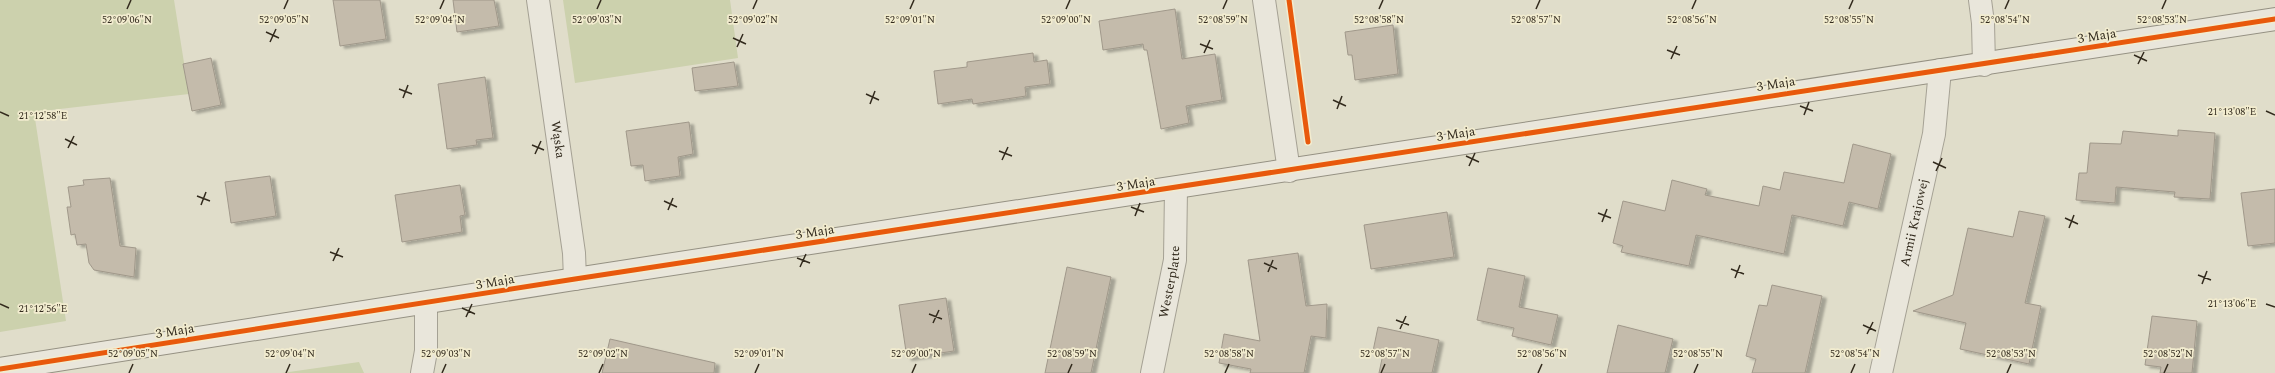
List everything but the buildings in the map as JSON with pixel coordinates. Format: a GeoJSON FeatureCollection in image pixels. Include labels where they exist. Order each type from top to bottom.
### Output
{"type":"FeatureCollection","features":[{"type":"Feature","properties":{"kind":"street","name":"Wąska"},"geometry":{"type":"LineString","coordinates":[[538,0],[575,279]]}},
{"type":"Feature","properties":{"kind":"street"},"geometry":{"type":"LineString","coordinates":[[1264,0],[1289,171]]}},
{"type":"Feature","properties":{"kind":"street"},"geometry":{"type":"LineString","coordinates":[[1980,0],[1983,23],[1984,64]]}},
{"type":"Feature","properties":{"kind":"street","name":"3 Maja"},"geometry":{"type":"LineString","coordinates":[[0,369],[426,304],[575,279],[1176,189],[2275,19]]}},
{"type":"Feature","properties":{"kind":"street","name":"Armii Krajowej"},"geometry":{"type":"LineString","coordinates":[[1881,373],[1934,134],[1940,70]]}},
{"type":"Feature","properties":{"kind":"street","name":"Westerplatte"},"geometry":{"type":"LineString","coordinates":[[1152,373],[1175,260],[1176,189]]}},
{"type":"Feature","properties":{"kind":"street"},"geometry":{"type":"LineString","coordinates":[[422,373],[426,351],[426,304]]}},
{"type":"Feature","properties":{"kind":"green space"},"geometry":{"type":"Polygon","coordinates":[[[0,0],[174,0],[189,94],[34,112],[66,321],[0,332],[0,0]]]}},
{"type":"Feature","properties":{"kind":"green space"},"geometry":{"type":"Polygon","coordinates":[[[563,0],[730,0],[738,58],[575,83],[563,0]]]}},
{"type":"Feature","properties":{"kind":"green space"},"geometry":{"type":"Polygon","coordinates":[[[359,362],[364,373],[282,373],[359,362]]]}},
{"type":"Feature","properties":{"kind":"cycle path"},"geometry":{"type":"LineString","coordinates":[[1289,0],[1308,142]]}},
{"type":"Feature","properties":{"kind":"cycle path"},"geometry":{"type":"LineString","coordinates":[[0,369],[575,279],[2275,19]]}}]}
